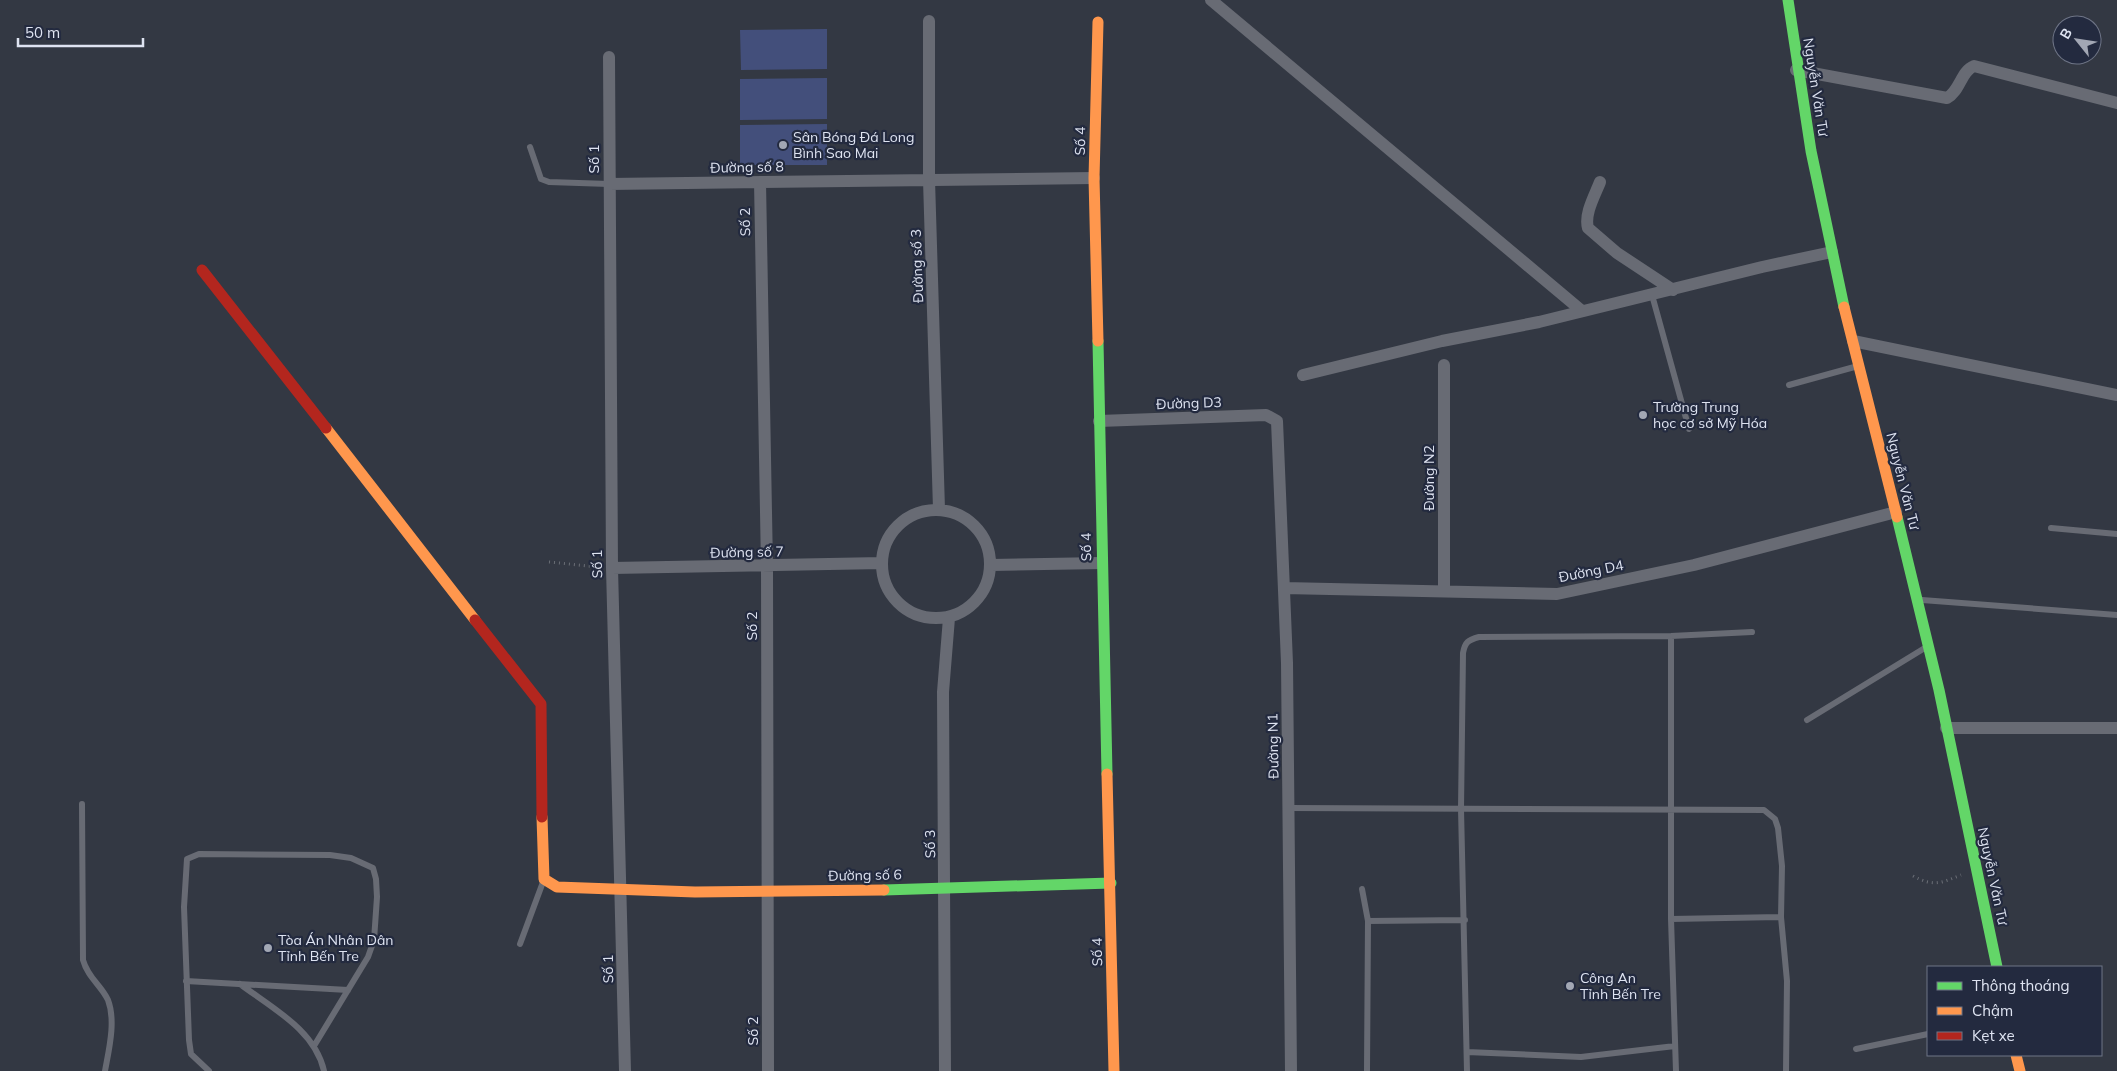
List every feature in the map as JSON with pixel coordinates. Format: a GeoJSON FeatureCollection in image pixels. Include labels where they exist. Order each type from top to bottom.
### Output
{"type":"FeatureCollection","features":[{"type":"Feature","properties":{"kind":"street"},"geometry":{"type":"LineString","coordinates":[[1210,0],[1582,311]]}},
{"type":"Feature","properties":{"kind":"street","name":"Nguyễn Văn Tư"},"geometry":{"type":"LineString","coordinates":[[1788,0],[1796,70],[1820,202],[1918,600],[1997,966]]}},
{"type":"Feature","properties":{"kind":"street","name":"Đường số 3"},"geometry":{"type":"LineString","coordinates":[[929,21],[929,180],[939,510]]}},
{"type":"Feature","properties":{"kind":"street","name":"Số 4"},"geometry":{"type":"LineString","coordinates":[[1098,22],[1094,178],[1114,1071]]}},
{"type":"Feature","properties":{"kind":"street","name":"Số 1"},"geometry":{"type":"LineString","coordinates":[[609,57],[612,568],[625,1071]]}},
{"type":"Feature","properties":{"kind":"street"},"geometry":{"type":"LineString","coordinates":[[1796,70],[1947,98],[1955,91],[1965,74],[1974,66],[2117,102]]}},
{"type":"Feature","properties":{"kind":"street","name":"Đường số 8"},"geometry":{"type":"LineString","coordinates":[[609,184],[1094,178]]}},
{"type":"Feature","properties":{"kind":"street","name":"Số 2"},"geometry":{"type":"LineString","coordinates":[[760,182],[767,567],[768,1071]]}},
{"type":"Feature","properties":{"kind":"street"},"geometry":{"type":"LineString","coordinates":[[1600,182],[1588,214],[1586,222],[1588,228],[1617,253],[1673,290]]}},
{"type":"Feature","properties":{"kind":"street"},"geometry":{"type":"LineString","coordinates":[[1303,375],[1832,252]]}},
{"type":"Feature","properties":{"kind":"street"},"geometry":{"type":"LineString","coordinates":[[202,270],[541,704],[544,879]]}},
{"type":"Feature","properties":{"kind":"street"},"geometry":{"type":"LineString","coordinates":[[1853,341],[2117,395]]}},
{"type":"Feature","properties":{"kind":"street","name":"Đường N2"},"geometry":{"type":"LineString","coordinates":[[1444,365],[1444,591]]}},
{"type":"Feature","properties":{"kind":"street","name":"Đường D3"},"geometry":{"type":"LineString","coordinates":[[1099,421],[1266,415],[1277,422]]}},
{"type":"Feature","properties":{"kind":"street","name":"Đường N1"},"geometry":{"type":"LineString","coordinates":[[1277,422],[1284,588],[1289,808],[1291,1071]]}},
{"type":"Feature","properties":{"kind":"street"},"geometry":{"type":"LineString","coordinates":[[939,510],[952,512],[976,526],[985,538],[991,565],[986,589],[970,608],[949,618],[929,619],[910,613],[895,600],[885,583],[882,563],[885,546],[893,531],[899,525],[906,519],[922,512],[939,510]]}},
{"type":"Feature","properties":{"kind":"street","name":"Đường D4"},"geometry":{"type":"LineString","coordinates":[[1284,588],[1557,594],[1694,566],[1896,512]]}},
{"type":"Feature","properties":{"kind":"street","name":"Đường số 7"},"geometry":{"type":"LineString","coordinates":[[612,568],[767,567],[882,563]]}},
{"type":"Feature","properties":{"kind":"street"},"geometry":{"type":"LineString","coordinates":[[991,565],[1102,563]]}},
{"type":"Feature","properties":{"kind":"street","name":"Số 3"},"geometry":{"type":"LineString","coordinates":[[945,1071],[943,692],[949,618]]}},
{"type":"Feature","properties":{"kind":"street"},"geometry":{"type":"LineString","coordinates":[[1946,728],[2117,728]]}},
{"type":"Feature","properties":{"kind":"street","name":"Đường số 6"},"geometry":{"type":"LineString","coordinates":[[544,879],[557,887],[620,891],[767,892],[1111,883]]}},
{"type":"Feature","properties":{"kind":"street"},"geometry":{"type":"LineString","coordinates":[[2016,1056],[2020,1071]]}},
{"type":"Feature","properties":{"kind":"lane"},"geometry":{"type":"LineString","coordinates":[[530,147],[541,179],[549,182],[609,184]]}},
{"type":"Feature","properties":{"kind":"lane"},"geometry":{"type":"LineString","coordinates":[[1652,295],[1689,429]]}},
{"type":"Feature","properties":{"kind":"lane"},"geometry":{"type":"LineString","coordinates":[[1789,385],[1859,366]]}},
{"type":"Feature","properties":{"kind":"lane"},"geometry":{"type":"LineString","coordinates":[[2051,528],[2117,534]]}},
{"type":"Feature","properties":{"kind":"lane"},"geometry":{"type":"LineString","coordinates":[[1918,600],[2117,615]]}},
{"type":"Feature","properties":{"kind":"lane"},"geometry":{"type":"LineString","coordinates":[[1467,1071],[1462,810],[1463,653],[1465,644],[1469,640],[1479,637],[1671,636],[1752,632]]}},
{"type":"Feature","properties":{"kind":"lane"},"geometry":{"type":"LineString","coordinates":[[1671,636],[1672,919],[1676,1071]]}},
{"type":"Feature","properties":{"kind":"lane"},"geometry":{"type":"LineString","coordinates":[[1807,720],[1928,645]]}},
{"type":"Feature","properties":{"kind":"lane"},"geometry":{"type":"LineString","coordinates":[[82,804],[83,960],[86,970],[108,999],[111,1031],[105,1071]]}},
{"type":"Feature","properties":{"kind":"lane"},"geometry":{"type":"LineString","coordinates":[[1289,808],[1462,810],[1754,808],[1770,814],[1778,828],[1782,866],[1781,917],[1787,981],[1786,1071]]}},
{"type":"Feature","properties":{"kind":"lane"},"geometry":{"type":"LineString","coordinates":[[209,1071],[191,1054],[186,981],[184,907],[187,859],[199,854],[330,855],[350,858],[373,868],[376,879],[374,940],[368,957],[314,1046]]}},
{"type":"Feature","properties":{"kind":"lane"},"geometry":{"type":"LineString","coordinates":[[520,944],[544,879]]}},
{"type":"Feature","properties":{"kind":"lane"},"geometry":{"type":"LineString","coordinates":[[1362,889],[1368,921],[1367,1071]]}},
{"type":"Feature","properties":{"kind":"lane"},"geometry":{"type":"LineString","coordinates":[[1672,919],[1781,917]]}},
{"type":"Feature","properties":{"kind":"lane"},"geometry":{"type":"LineString","coordinates":[[1368,921],[1465,920]]}},
{"type":"Feature","properties":{"kind":"lane"},"geometry":{"type":"LineString","coordinates":[[186,981],[348,990]]}},
{"type":"Feature","properties":{"kind":"lane"},"geometry":{"type":"LineString","coordinates":[[239,983],[301,1029],[314,1046],[322,1061],[324,1071]]}},
{"type":"Feature","properties":{"kind":"lane"},"geometry":{"type":"LineString","coordinates":[[1856,1049],[1927,1034]]}},
{"type":"Feature","properties":{"kind":"lane"},"geometry":{"type":"LineString","coordinates":[[1467,1052],[1581,1057],[1675,1046]]}},
{"type":"Feature","properties":{"kind":"path"},"geometry":{"type":"LineString","coordinates":[[549,562],[612,568]]}},
{"type":"Feature","properties":{"kind":"path"},"geometry":{"type":"LineString","coordinates":[[1914,876],[1934,884],[1976,870]]}},
{"type":"Feature","properties":{"kind":"shaded area"},"geometry":{"type":"Polygon","coordinates":[[[827,29],[827,69],[741,70],[740,30],[827,29]]]}},
{"type":"Feature","properties":{"kind":"shaded area"},"geometry":{"type":"Polygon","coordinates":[[[827,78],[827,119],[740,120],[740,79],[827,78]]]}},
{"type":"Feature","properties":{"kind":"shaded area","name":"Sân Bóng Đá Long Bình Sao Mai"},"geometry":{"type":"Polygon","coordinates":[[[827,124],[827,165],[740,165],[740,125],[827,124]]]}},
{"type":"Feature","properties":{"kind":"traffic: fast"},"geometry":{"type":"LineString","coordinates":[[1788,0],[1811,151],[1844,307]]}},
{"type":"Feature","properties":{"kind":"traffic: fast"},"geometry":{"type":"LineString","coordinates":[[1098,341],[1107,774]]}},
{"type":"Feature","properties":{"kind":"traffic: fast"},"geometry":{"type":"LineString","coordinates":[[1897,517],[1939,690],[1997,966]]}},
{"type":"Feature","properties":{"kind":"traffic: fast"},"geometry":{"type":"LineString","coordinates":[[884,890],[1111,883]]}},
{"type":"Feature","properties":{"kind":"traffic: slow"},"geometry":{"type":"LineString","coordinates":[[1098,22],[1094,178],[1098,341]]}},
{"type":"Feature","properties":{"kind":"traffic: slow"},"geometry":{"type":"LineString","coordinates":[[1844,307],[1897,517]]}},
{"type":"Feature","properties":{"kind":"traffic: slow"},"geometry":{"type":"LineString","coordinates":[[326,428],[475,620]]}},
{"type":"Feature","properties":{"kind":"traffic: slow"},"geometry":{"type":"LineString","coordinates":[[1107,774],[1114,1071]]}},
{"type":"Feature","properties":{"kind":"traffic: slow"},"geometry":{"type":"LineString","coordinates":[[542,817],[544,879],[557,887],[695,892],[884,890]]}},
{"type":"Feature","properties":{"kind":"traffic: slow"},"geometry":{"type":"LineString","coordinates":[[2016,1056],[2020,1071]]}},
{"type":"Feature","properties":{"kind":"traffic: jam"},"geometry":{"type":"LineString","coordinates":[[202,270],[326,428]]}},
{"type":"Feature","properties":{"kind":"traffic: jam"},"geometry":{"type":"LineString","coordinates":[[475,620],[541,704],[542,817]]}},
{"type":"Feature","properties":{"kind":"place","name":"Sân Bóng Đá Long Bình Sao Mai"},"geometry":{"type":"Point","coordinates":[783,145]}},
{"type":"Feature","properties":{"kind":"place","name":"Trường Trung học cơ sở Mỹ Hóa"},"geometry":{"type":"Point","coordinates":[1643,415]}},
{"type":"Feature","properties":{"kind":"place","name":"Tòa Án Nhân Dân Tỉnh Bến Tre"},"geometry":{"type":"Point","coordinates":[268,948]}},
{"type":"Feature","properties":{"kind":"place","name":"Công An Tỉnh Bến Tre"},"geometry":{"type":"Point","coordinates":[1570,986]}}]}
